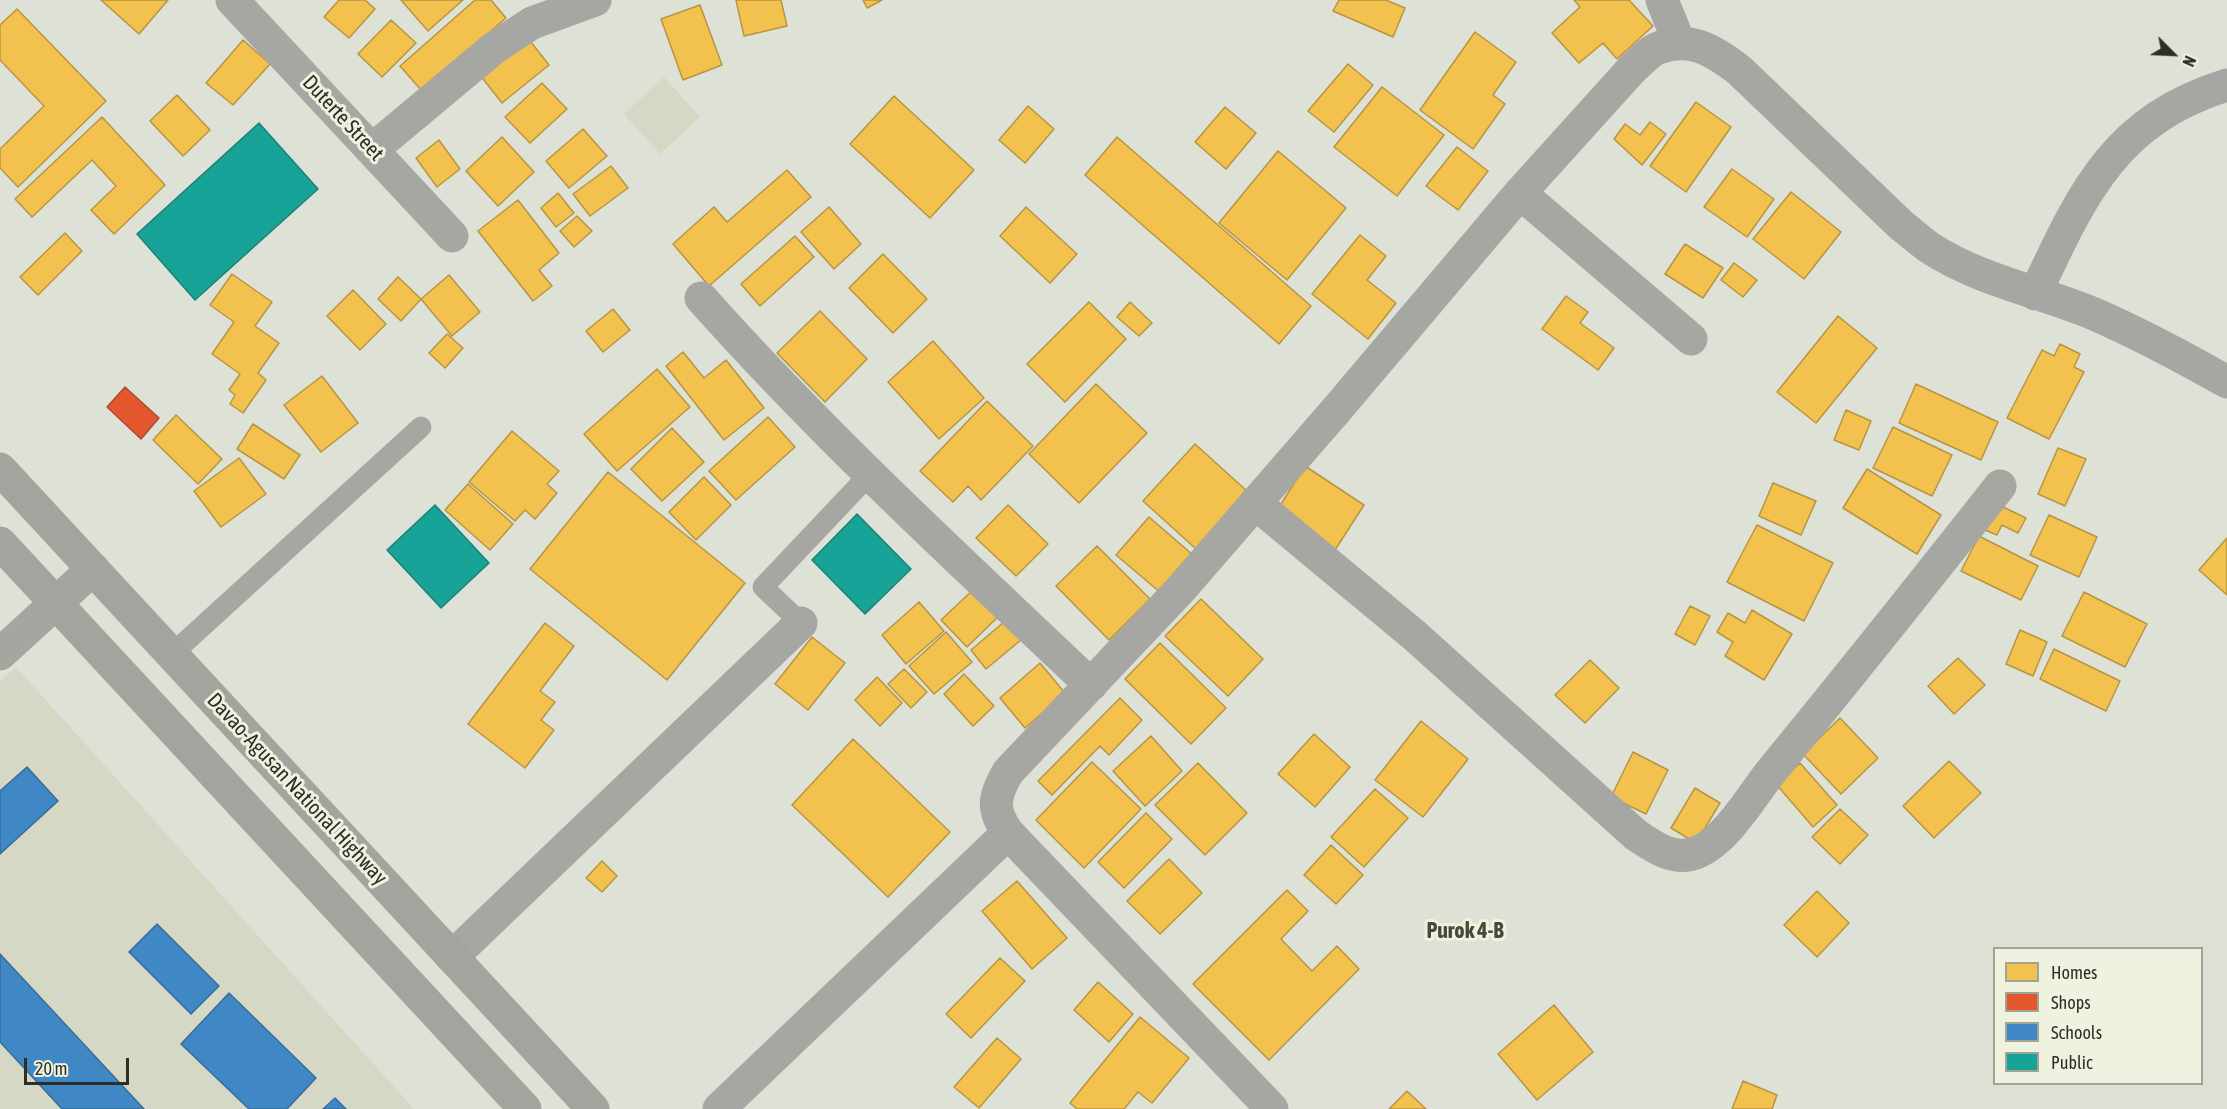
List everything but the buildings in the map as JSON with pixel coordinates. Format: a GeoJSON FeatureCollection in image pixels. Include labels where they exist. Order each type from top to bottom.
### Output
{"type":"FeatureCollection","features":[{"type":"Feature","properties":{"kind":"highway","name":"Davao-Agusan National Highway"},"geometry":{"type":"LineString","coordinates":[[0,469],[593,1109]]}},
{"type":"Feature","properties":{"kind":"highway"},"geometry":{"type":"LineString","coordinates":[[0,543],[525,1109]]}},
{"type":"Feature","properties":{"kind":"highway"},"geometry":{"type":"LineString","coordinates":[[327,896],[364,862]]}},
{"type":"Feature","properties":{"kind":"street","name":"Duterte Street"},"geometry":{"type":"LineString","coordinates":[[232,0],[452,236]]}},
{"type":"Feature","properties":{"kind":"street"},"geometry":{"type":"LineString","coordinates":[[373,149],[494,48],[532,23],[595,0]]}},
{"type":"Feature","properties":{"kind":"street"},"geometry":{"type":"LineString","coordinates":[[1662,0],[1679,42]]}},
{"type":"Feature","properties":{"kind":"street"},"geometry":{"type":"LineString","coordinates":[[1272,1109],[1008,833],[998,819],[995,803],[1000,786],[1008,772],[1180,590],[1520,193],[1633,68],[1654,50],[1679,42],[1700,46],[1717,53],[1739,70],[1901,225],[1930,248],[1962,265],[2035,294],[2090,312],[2227,382]]}},
{"type":"Feature","properties":{"kind":"street"},"geometry":{"type":"LineString","coordinates":[[2035,294],[2072,218],[2100,171],[2121,148],[2136,132],[2182,101],[2227,85]]}},
{"type":"Feature","properties":{"kind":"street"},"geometry":{"type":"LineString","coordinates":[[1520,193],[1691,339]]}},
{"type":"Feature","properties":{"kind":"street"},"geometry":{"type":"LineString","coordinates":[[701,298],[763,368],[869,475],[1091,686]]}},
{"type":"Feature","properties":{"kind":"street"},"geometry":{"type":"LineString","coordinates":[[1255,503],[1414,634],[1636,835],[1657,849],[1680,856],[1699,852],[1725,832],[2000,486]]}},
{"type":"Feature","properties":{"kind":"street"},"geometry":{"type":"LineString","coordinates":[[0,654],[93,569]]}},
{"type":"Feature","properties":{"kind":"street"},"geometry":{"type":"LineString","coordinates":[[452,957],[801,623]]}},
{"type":"Feature","properties":{"kind":"street"},"geometry":{"type":"LineString","coordinates":[[719,1109],[1008,833]]}},
{"type":"Feature","properties":{"kind":"lane"},"geometry":{"type":"LineString","coordinates":[[172,654],[421,427]]}},
{"type":"Feature","properties":{"kind":"lane"},"geometry":{"type":"LineString","coordinates":[[801,623],[763,587],[869,475]]}},
{"type":"Feature","properties":{"kind":"shaded area"},"geometry":{"type":"Polygon","coordinates":[[[664,77],[700,117],[660,154],[624,114],[664,77]]]}},
{"type":"Feature","properties":{"kind":"shaded area"},"geometry":{"type":"Polygon","coordinates":[[[16,667],[414,1109],[0,1109],[0,681],[16,667]]]}},
{"type":"Feature","properties":{"kind":"district","name":"Purok 4-B"},"geometry":{"type":"Point","coordinates":[1465,931]}}]}
